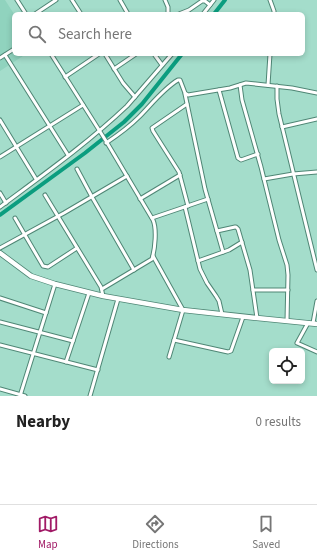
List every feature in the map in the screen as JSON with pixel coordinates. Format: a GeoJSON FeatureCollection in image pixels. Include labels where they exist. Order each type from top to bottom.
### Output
{"type":"FeatureCollection","features":[{"type":"Feature","properties":{"kind":"street"},"geometry":{"type":"LineString","coordinates":[[17,0],[25,12]]}},
{"type":"Feature","properties":{"kind":"street"},"geometry":{"type":"LineString","coordinates":[[38,12],[56,0]]}},
{"type":"Feature","properties":{"kind":"street"},"geometry":{"type":"LineString","coordinates":[[72,0],[80,12]]}},
{"type":"Feature","properties":{"kind":"street"},"geometry":{"type":"LineString","coordinates":[[120,0],[127,12]]}},
{"type":"Feature","properties":{"kind":"street"},"geometry":{"type":"LineString","coordinates":[[165,0],[168,7],[168,12]]}},
{"type":"Feature","properties":{"kind":"street"},"geometry":{"type":"LineString","coordinates":[[205,12],[214,0]]}},
{"type":"Feature","properties":{"kind":"street"},"geometry":{"type":"LineString","coordinates":[[270,0],[274,12]]}},
{"type":"Feature","properties":{"kind":"street"},"geometry":{"type":"LineString","coordinates":[[184,12],[202,1],[205,1],[210,5]]}},
{"type":"Feature","properties":{"kind":"street"},"geometry":{"type":"LineString","coordinates":[[0,58],[12,50]]}},
{"type":"Feature","properties":{"kind":"street"},"geometry":{"type":"LineString","coordinates":[[5,55],[68,155]]}},
{"type":"Feature","properties":{"kind":"street"},"geometry":{"type":"LineString","coordinates":[[52,56],[127,176],[152,218],[156,228],[152,259],[102,289]]}},
{"type":"Feature","properties":{"kind":"street"},"geometry":{"type":"LineString","coordinates":[[65,77],[96,56]]}},
{"type":"Feature","properties":{"kind":"street"},"geometry":{"type":"LineString","coordinates":[[106,56],[135,97]]}},
{"type":"Feature","properties":{"kind":"street"},"geometry":{"type":"LineString","coordinates":[[114,69],[133,56]]}},
{"type":"Feature","properties":{"kind":"street"},"geometry":{"type":"LineString","coordinates":[[155,56],[162,65]]}},
{"type":"Feature","properties":{"kind":"street"},"geometry":{"type":"LineString","coordinates":[[0,207],[99,132],[135,97],[170,56]]}},
{"type":"Feature","properties":{"kind":"street"},"geometry":{"type":"LineString","coordinates":[[268,85],[270,56]]}},
{"type":"Feature","properties":{"kind":"street"},"geometry":{"type":"LineString","coordinates":[[106,142],[124,131],[176,80],[180,80],[185,94],[208,199],[223,252]]}},
{"type":"Feature","properties":{"kind":"street"},"geometry":{"type":"LineString","coordinates":[[185,94],[189,95],[219,90],[246,83],[277,86],[317,93]]}},
{"type":"Feature","properties":{"kind":"street"},"geometry":{"type":"LineString","coordinates":[[240,85],[242,100],[258,154],[279,240],[287,265],[287,321]]}},
{"type":"Feature","properties":{"kind":"street"},"geometry":{"type":"LineString","coordinates":[[277,86],[277,99],[282,127],[317,270]]}},
{"type":"Feature","properties":{"kind":"street"},"geometry":{"type":"LineString","coordinates":[[219,90],[238,158],[241,160],[258,154]]}},
{"type":"Feature","properties":{"kind":"street"},"geometry":{"type":"LineString","coordinates":[[187,104],[152,128],[180,175],[198,261],[205,279],[219,301],[222,314]]}},
{"type":"Feature","properties":{"kind":"street"},"geometry":{"type":"LineString","coordinates":[[0,157],[83,105]]}},
{"type":"Feature","properties":{"kind":"street"},"geometry":{"type":"LineString","coordinates":[[282,127],[317,119]]}},
{"type":"Feature","properties":{"kind":"street"},"geometry":{"type":"LineString","coordinates":[[0,120],[36,180]]}},
{"type":"Feature","properties":{"kind":"street"},"geometry":{"type":"LineString","coordinates":[[77,169],[134,270]]}},
{"type":"Feature","properties":{"kind":"street"},"geometry":{"type":"LineString","coordinates":[[264,179],[317,172]]}},
{"type":"Feature","properties":{"kind":"street"},"geometry":{"type":"LineString","coordinates":[[140,199],[180,175]]}},
{"type":"Feature","properties":{"kind":"street"},"geometry":{"type":"LineString","coordinates":[[0,248],[58,217],[127,176]]}},
{"type":"Feature","properties":{"kind":"street"},"geometry":{"type":"LineString","coordinates":[[0,193],[6,203]]}},
{"type":"Feature","properties":{"kind":"street"},"geometry":{"type":"LineString","coordinates":[[45,195],[102,289],[103,296]]}},
{"type":"Feature","properties":{"kind":"street"},"geometry":{"type":"LineString","coordinates":[[152,218],[208,199]]}},
{"type":"Feature","properties":{"kind":"street"},"geometry":{"type":"LineString","coordinates":[[15,218],[45,267],[48,267],[78,248]]}},
{"type":"Feature","properties":{"kind":"street"},"geometry":{"type":"LineString","coordinates":[[217,231],[236,227],[238,229],[250,270],[257,318]]}},
{"type":"Feature","properties":{"kind":"street"},"geometry":{"type":"LineString","coordinates":[[198,261],[223,252],[242,242]]}},
{"type":"Feature","properties":{"kind":"street"},"geometry":{"type":"LineString","coordinates":[[0,254],[31,276],[89,293],[183,310],[313,323]]}},
{"type":"Feature","properties":{"kind":"street"},"geometry":{"type":"LineString","coordinates":[[153,256],[183,310],[169,357]]}},
{"type":"Feature","properties":{"kind":"street"},"geometry":{"type":"LineString","coordinates":[[20,395],[56,284]]}},
{"type":"Feature","properties":{"kind":"street"},"geometry":{"type":"LineString","coordinates":[[253,290],[288,290]]}},
{"type":"Feature","properties":{"kind":"street"},"geometry":{"type":"LineString","coordinates":[[66,362],[89,293]]}},
{"type":"Feature","properties":{"kind":"street"},"geometry":{"type":"LineString","coordinates":[[0,298],[46,312]]}},
{"type":"Feature","properties":{"kind":"street"},"geometry":{"type":"LineString","coordinates":[[90,396],[118,299]]}},
{"type":"Feature","properties":{"kind":"street"},"geometry":{"type":"LineString","coordinates":[[317,301],[313,323],[297,343],[317,352]]}},
{"type":"Feature","properties":{"kind":"street"},"geometry":{"type":"LineString","coordinates":[[174,340],[230,352],[243,317]]}},
{"type":"Feature","properties":{"kind":"street"},"geometry":{"type":"LineString","coordinates":[[0,322],[73,341]]}},
{"type":"Feature","properties":{"kind":"street"},"geometry":{"type":"LineString","coordinates":[[0,345],[98,370]]}},
{"type":"Feature","properties":{"kind":"street"},"geometry":{"type":"LineString","coordinates":[[0,389],[25,396]]}},
{"type":"Feature","properties":{"kind":"shaded area"},"geometry":{"type":"Polygon","coordinates":[[[0,0],[5,0],[13,12],[12,56],[23,56],[0,71],[0,0]]]}},
{"type":"Feature","properties":{"kind":"waterway"},"geometry":{"type":"LineString","coordinates":[[216,12],[225,0]]}},
{"type":"Feature","properties":{"kind":"waterway"},"geometry":{"type":"LineString","coordinates":[[0,215],[85,153],[124,122],[142,104],[180,56]]}}]}
